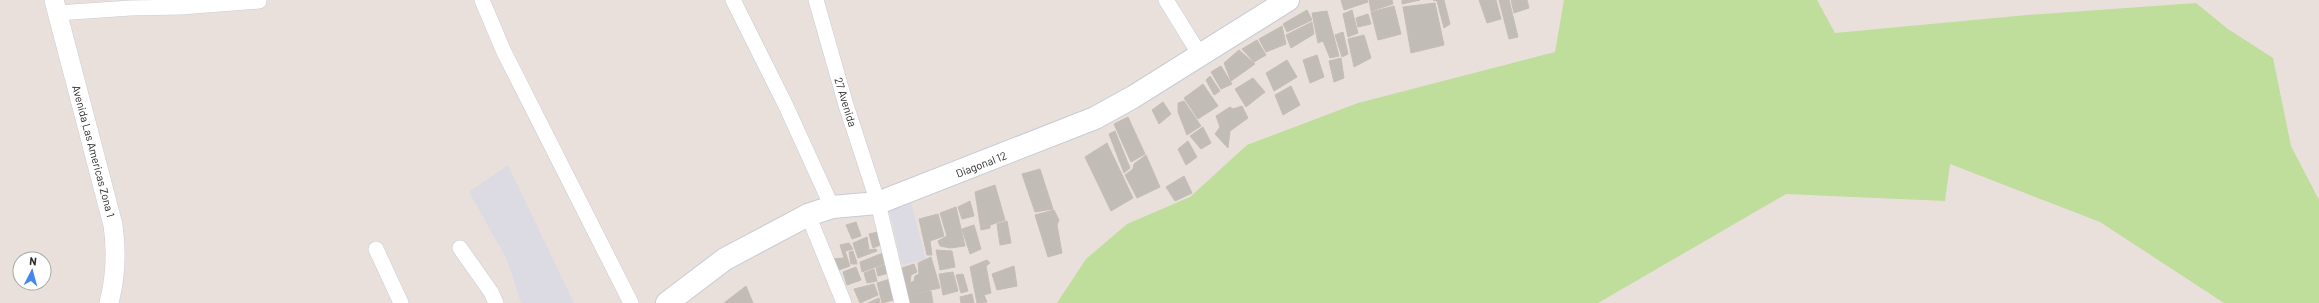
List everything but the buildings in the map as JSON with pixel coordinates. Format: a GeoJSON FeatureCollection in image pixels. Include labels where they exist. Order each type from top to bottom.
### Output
{"type":"FeatureCollection","features":[{"type":"Feature","properties":{"kind":"main road","name":"Diagonal 12"},"geometry":{"type":"LineString","coordinates":[[677,300],[725,259],[808,215],[832,206],[878,203],[1096,118],[1133,97],[1288,0]]}},
{"type":"Feature","properties":{"kind":"street"},"geometry":{"type":"LineString","coordinates":[[482,0],[504,52],[631,303]]}},
{"type":"Feature","properties":{"kind":"street"},"geometry":{"type":"LineString","coordinates":[[733,0],[786,106],[832,206]]}},
{"type":"Feature","properties":{"kind":"street","name":"27 Avenida"},"geometry":{"type":"LineString","coordinates":[[816,0],[846,105],[878,203],[902,303]]}},
{"type":"Feature","properties":{"kind":"street"},"geometry":{"type":"LineString","coordinates":[[1166,0],[1200,55]]}},
{"type":"Feature","properties":{"kind":"street"},"geometry":{"type":"LineString","coordinates":[[56,7],[181,7],[259,1]]}},
{"type":"Feature","properties":{"kind":"street","name":"Avenida Las Americas Zona 1"},"geometry":{"type":"LineString","coordinates":[[56,7],[113,225],[117,252],[115,280],[109,303]]}},
{"type":"Feature","properties":{"kind":"street"},"geometry":{"type":"LineString","coordinates":[[808,215],[844,303]]}},
{"type":"Feature","properties":{"kind":"street"},"geometry":{"type":"LineString","coordinates":[[460,248],[491,292],[496,303]]}},
{"type":"Feature","properties":{"kind":"street"},"geometry":{"type":"LineString","coordinates":[[376,249],[401,303]]}},
{"type":"Feature","properties":{"kind":"shaded area"},"geometry":{"type":"Polygon","coordinates":[[[508,165],[574,303],[521,303],[507,260],[469,192],[508,165]]]}},
{"type":"Feature","properties":{"kind":"shaded area"},"geometry":{"type":"Polygon","coordinates":[[[911,202],[926,259],[902,265],[889,209],[911,202]]]}},
{"type":"Feature","properties":{"kind":"green space"},"geometry":{"type":"Polygon","coordinates":[[[1564,0],[1817,0],[1835,33],[2027,15],[2196,3],[2228,29],[2273,58],[2291,146],[2319,200],[2319,303],[2224,303],[2100,222],[1950,164],[1945,201],[1786,194],[1598,303],[1057,303],[1086,259],[1127,224],[1190,197],[1247,145],[1358,103],[1555,52],[1564,0]]]}}]}
